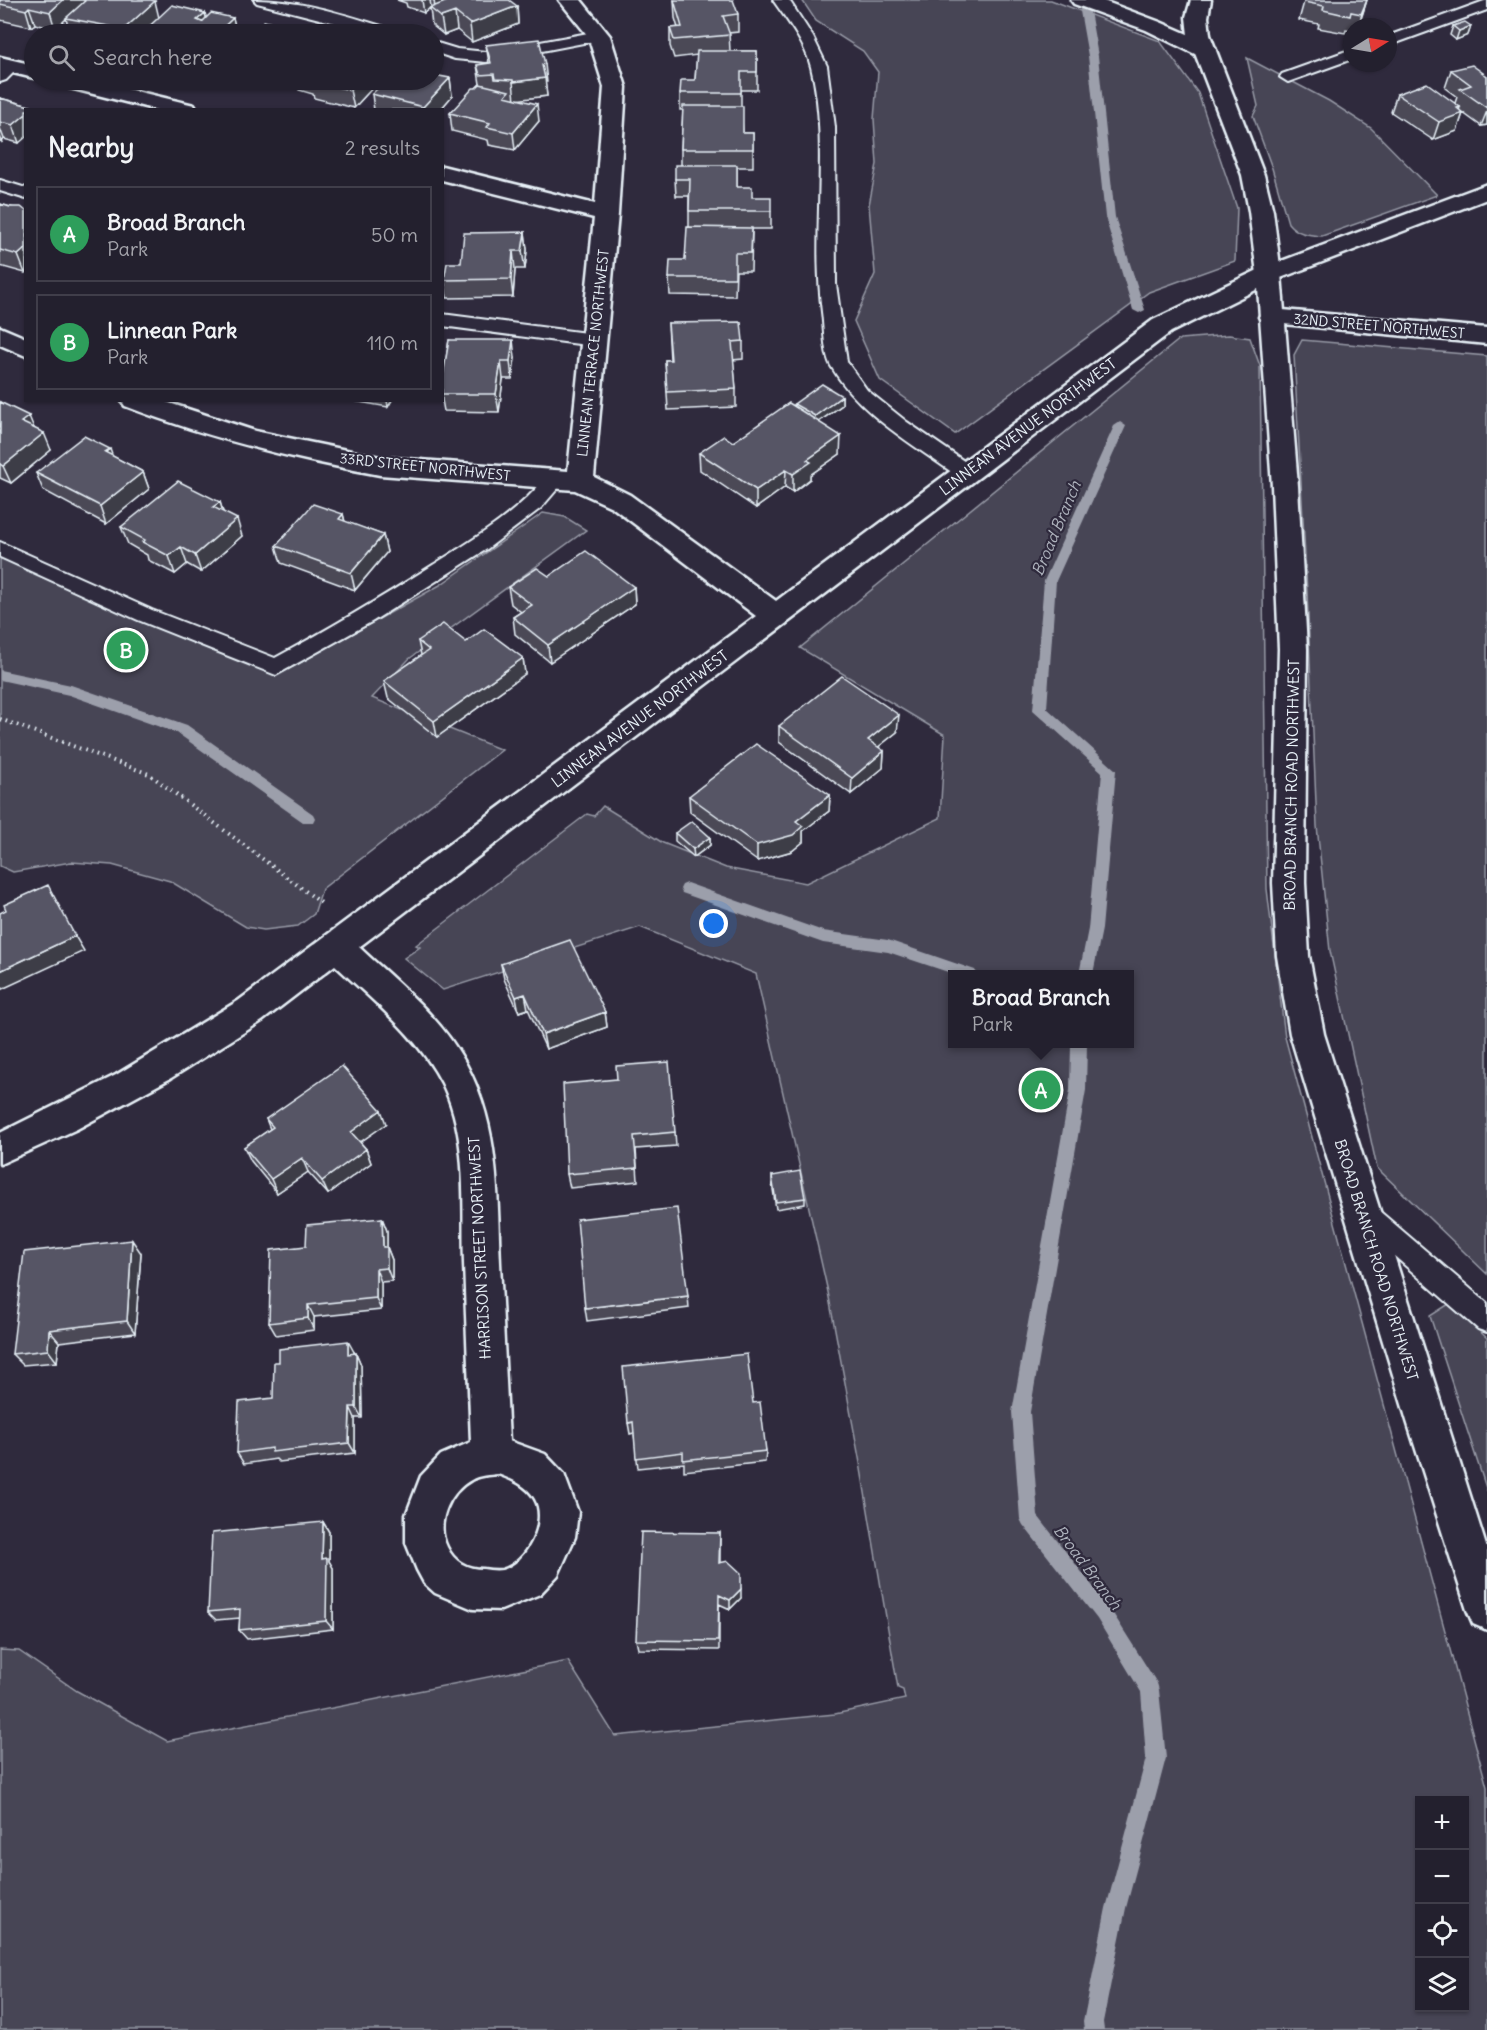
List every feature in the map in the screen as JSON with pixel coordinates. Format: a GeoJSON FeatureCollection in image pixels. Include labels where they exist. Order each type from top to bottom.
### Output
{"type":"FeatureCollection","features":[{"type":"Feature","properties":{"kind":"street","name":"LINNEAN TERRACE NORTHWEST"},"geometry":{"type":"LineString","coordinates":[[568,480],[594,340],[615,87],[599,36],[591,23],[569,0]]}},
{"type":"Feature","properties":{"kind":"street"},"geometry":{"type":"LineString","coordinates":[[1081,0],[1131,18],[1204,51]]}},
{"type":"Feature","properties":{"kind":"street","name":"BROAD BRANCH ROAD NORTHWEST"},"geometry":{"type":"LineString","coordinates":[[1202,0],[1197,26],[1204,51],[1253,175],[1261,211],[1269,274],[1293,626],[1289,883],[1293,956],[1307,1034],[1487,1610]]}},
{"type":"Feature","properties":{"kind":"street"},"geometry":{"type":"LineString","coordinates":[[4,69],[24,71]]}},
{"type":"Feature","properties":{"kind":"street"},"geometry":{"type":"LineString","coordinates":[[106,90],[178,108]]}},
{"type":"Feature","properties":{"kind":"street"},"geometry":{"type":"LineString","coordinates":[[444,174],[606,214]]}},
{"type":"Feature","properties":{"kind":"street"},"geometry":{"type":"LineString","coordinates":[[1269,274],[1487,191]]}},
{"type":"Feature","properties":{"kind":"street","name":"LINNEAN AVENUE NORTHWEST"},"geometry":{"type":"LineString","coordinates":[[0,1149],[75,1114],[166,1064],[250,1011],[1162,326],[1269,274]]}},
{"type":"Feature","properties":{"kind":"street","name":"32ND STREET NORTHWEST"},"geometry":{"type":"LineString","coordinates":[[1271,317],[1487,336]]}},
{"type":"Feature","properties":{"kind":"street"},"geometry":{"type":"LineString","coordinates":[[0,335],[24,347]]}},
{"type":"Feature","properties":{"kind":"street","name":"33RD STREET NORTHWEST"},"geometry":{"type":"LineString","coordinates":[[140,402],[215,429],[319,455],[380,466],[568,480]]}},
{"type":"Feature","properties":{"kind":"street"},"geometry":{"type":"LineString","coordinates":[[568,480],[621,501],[776,616]]}},
{"type":"Feature","properties":{"kind":"street","name":"HARRISON STREET NORTHWEST"},"geometry":{"type":"LineString","coordinates":[[338,947],[416,1019],[454,1074],[471,1115],[479,1186],[491,1456]]}},
{"type":"Feature","properties":{"kind":"lane"},"geometry":{"type":"LineString","coordinates":[[262,0],[360,24]]}},
{"type":"Feature","properties":{"kind":"lane"},"geometry":{"type":"LineString","coordinates":[[781,0],[805,37],[819,66],[827,127],[827,284],[838,363],[860,394],[900,426],[967,473]]}},
{"type":"Feature","properties":{"kind":"lane"},"geometry":{"type":"LineString","coordinates":[[1397,38],[1487,5]]}},
{"type":"Feature","properties":{"kind":"lane"},"geometry":{"type":"LineString","coordinates":[[444,51],[486,57],[599,36]]}},
{"type":"Feature","properties":{"kind":"lane"},"geometry":{"type":"LineString","coordinates":[[1288,77],[1343,57]]}},
{"type":"Feature","properties":{"kind":"lane"},"geometry":{"type":"LineString","coordinates":[[0,185],[24,193]]}},
{"type":"Feature","properties":{"kind":"lane"},"geometry":{"type":"LineString","coordinates":[[444,320],[594,340]]}},
{"type":"Feature","properties":{"kind":"lane"},"geometry":{"type":"LineString","coordinates":[[0,549],[145,615],[276,667],[357,623],[485,541],[568,480]]}},
{"type":"Feature","properties":{"kind":"lane"},"geometry":{"type":"LineString","coordinates":[[1361,1211],[1487,1320]]}},
{"type":"Feature","properties":{"kind":"path"},"geometry":{"type":"LineString","coordinates":[[0,719],[149,774],[326,907]]}},
{"type":"Feature","properties":{"kind":"shaded area"},"geometry":{"type":"Polygon","coordinates":[[[802,0],[1051,0],[1160,41],[1198,93],[1237,208],[1235,261],[1149,292],[955,434],[880,380],[854,321],[875,274],[869,205],[877,164],[874,119],[878,72],[863,51],[816,21],[802,0]]]}},
{"type":"Feature","properties":{"kind":"shaded area"},"geometry":{"type":"Polygon","coordinates":[[[1247,58],[1329,101],[1371,128],[1437,195],[1322,236],[1295,230],[1288,223],[1272,168],[1253,116],[1258,106],[1247,58]]]}},
{"type":"Feature","properties":{"kind":"shaded area"},"geometry":{"type":"Polygon","coordinates":[[[1229,335],[1250,338],[1260,366],[1267,889],[1285,1037],[1487,1787],[1487,2030],[0,2030],[0,1650],[19,1651],[77,1691],[167,1741],[568,1661],[615,1736],[835,1714],[905,1699],[903,1690],[898,1688],[828,1292],[756,974],[640,927],[443,990],[404,958],[420,947],[416,945],[587,814],[594,816],[603,806],[663,843],[726,868],[806,883],[940,818],[945,735],[800,648],[1180,339],[1229,335]]]}},
{"type":"Feature","properties":{"kind":"shaded area"},"geometry":{"type":"Polygon","coordinates":[[[1302,340],[1487,356],[1487,1274],[1377,1168],[1330,951],[1317,826],[1294,355],[1302,340]]]}},
{"type":"Feature","properties":{"kind":"shaded area"},"geometry":{"type":"Polygon","coordinates":[[[543,513],[565,517],[586,530],[409,659],[372,698],[502,750],[322,889],[314,914],[298,926],[264,930],[246,927],[170,881],[112,865],[71,862],[13,872],[0,866],[0,551],[293,667],[440,585],[543,513]]]}},
{"type":"Feature","properties":{"kind":"shaded area"},"geometry":{"type":"Polygon","coordinates":[[[1449,1304],[1487,1338],[1487,1491],[1430,1316],[1449,1304]]]}},
{"type":"Feature","properties":{"kind":"building"},"geometry":{"type":"Polygon","coordinates":[[[0,0],[63,0],[50,12],[29,7],[26,10],[0,4],[0,0]]]}},
{"type":"Feature","properties":{"kind":"building"},"geometry":{"type":"Polygon","coordinates":[[[86,0],[155,1],[130,24],[98,24],[66,18],[86,0]]]}},
{"type":"Feature","properties":{"kind":"building"},"geometry":{"type":"Polygon","coordinates":[[[450,0],[509,0],[517,6],[470,24],[455,12],[441,17],[430,8],[450,0]]]}},
{"type":"Feature","properties":{"kind":"building"},"geometry":{"type":"Polygon","coordinates":[[[674,0],[733,0],[738,14],[723,16],[730,35],[674,40],[670,28],[682,27],[674,0]]]}},
{"type":"Feature","properties":{"kind":"building"},"geometry":{"type":"Polygon","coordinates":[[[1305,0],[1367,0],[1361,14],[1351,12],[1350,16],[1323,10],[1324,6],[1304,2],[1305,0]]]}},
{"type":"Feature","properties":{"kind":"building"},"geometry":{"type":"Polygon","coordinates":[[[172,5],[205,13],[197,20],[202,22],[211,13],[233,18],[227,24],[152,24],[172,5]]]}},
{"type":"Feature","properties":{"kind":"building"},"geometry":{"type":"Polygon","coordinates":[[[264,21],[276,24],[260,24],[264,21]]]}},
{"type":"Feature","properties":{"kind":"building"},"geometry":{"type":"Polygon","coordinates":[[[1465,22],[1471,26],[1459,31],[1453,26],[1465,22]]]}},
{"type":"Feature","properties":{"kind":"building"},"geometry":{"type":"Polygon","coordinates":[[[539,39],[545,64],[542,65],[545,78],[513,82],[513,80],[495,79],[494,74],[480,75],[477,65],[491,63],[486,45],[539,39]]]}},
{"type":"Feature","properties":{"kind":"building"},"geometry":{"type":"Polygon","coordinates":[[[697,51],[757,51],[757,72],[741,72],[741,93],[680,93],[681,80],[695,80],[697,51]]]}},
{"type":"Feature","properties":{"kind":"building"},"geometry":{"type":"Polygon","coordinates":[[[1472,65],[1487,76],[1487,108],[1460,89],[1471,85],[1451,70],[1472,65]]]}},
{"type":"Feature","properties":{"kind":"building"},"geometry":{"type":"Polygon","coordinates":[[[444,77],[450,78],[444,84],[444,77]]]}},
{"type":"Feature","properties":{"kind":"building"},"geometry":{"type":"Polygon","coordinates":[[[1427,83],[1460,107],[1457,108],[1463,113],[1439,122],[1397,94],[1427,83]]]}},
{"type":"Feature","properties":{"kind":"building"},"geometry":{"type":"Polygon","coordinates":[[[480,84],[509,91],[505,96],[537,104],[513,133],[487,127],[490,123],[450,113],[473,88],[480,84]]]}},
{"type":"Feature","properties":{"kind":"building"},"geometry":{"type":"Polygon","coordinates":[[[376,90],[439,90],[423,107],[372,94],[376,90]]]}},
{"type":"Feature","properties":{"kind":"building"},"geometry":{"type":"Polygon","coordinates":[[[0,98],[33,107],[24,108],[24,116],[13,125],[0,122],[0,98]]]}},
{"type":"Feature","properties":{"kind":"building"},"geometry":{"type":"Polygon","coordinates":[[[683,106],[743,106],[743,133],[753,133],[753,149],[681,149],[683,106]]]}},
{"type":"Feature","properties":{"kind":"building"},"geometry":{"type":"Polygon","coordinates":[[[675,165],[737,165],[737,187],[752,187],[752,197],[771,197],[771,211],[689,211],[690,179],[675,179],[675,165]]]}},
{"type":"Feature","properties":{"kind":"building"},"geometry":{"type":"Polygon","coordinates":[[[0,204],[21,207],[24,209],[24,250],[18,255],[0,250],[0,204]]]}},
{"type":"Feature","properties":{"kind":"building"},"geometry":{"type":"Polygon","coordinates":[[[687,227],[752,228],[751,253],[735,253],[735,278],[669,278],[670,260],[685,260],[687,227]]]}},
{"type":"Feature","properties":{"kind":"building"},"geometry":{"type":"Polygon","coordinates":[[[525,232],[522,251],[513,251],[511,279],[444,280],[447,263],[461,263],[464,233],[525,232]]]}},
{"type":"Feature","properties":{"kind":"building"},"geometry":{"type":"Polygon","coordinates":[[[741,322],[743,341],[732,342],[736,389],[667,392],[665,360],[671,360],[668,323],[741,322]]]}},
{"type":"Feature","properties":{"kind":"building"},"geometry":{"type":"Polygon","coordinates":[[[449,340],[513,340],[510,361],[501,361],[496,394],[444,394],[444,370],[449,340]]]}},
{"type":"Feature","properties":{"kind":"building"},"geometry":{"type":"Polygon","coordinates":[[[822,384],[842,396],[815,416],[794,404],[822,384]]]}},
{"type":"Feature","properties":{"kind":"building"},"geometry":{"type":"Polygon","coordinates":[[[0,402],[29,416],[21,422],[44,433],[3,466],[0,464],[0,402]]]}},
{"type":"Feature","properties":{"kind":"building"},"geometry":{"type":"Polygon","coordinates":[[[789,403],[841,436],[807,460],[811,462],[793,474],[786,470],[756,490],[699,453],[724,436],[733,442],[789,403]]]}},
{"type":"Feature","properties":{"kind":"building"},"geometry":{"type":"Polygon","coordinates":[[[84,436],[110,449],[105,452],[143,472],[100,506],[36,473],[84,436]]]}},
{"type":"Feature","properties":{"kind":"building"},"geometry":{"type":"Polygon","coordinates":[[[178,481],[220,502],[213,507],[237,519],[195,555],[181,547],[169,556],[142,542],[145,540],[121,527],[178,481]]]}},
{"type":"Feature","properties":{"kind":"building"},"geometry":{"type":"Polygon","coordinates":[[[313,504],[343,514],[339,519],[383,535],[351,573],[276,546],[313,504]]]}},
{"type":"Feature","properties":{"kind":"building"},"geometry":{"type":"Polygon","coordinates":[[[586,551],[634,587],[548,645],[513,617],[532,605],[508,587],[537,568],[549,576],[586,551]]]}},
{"type":"Feature","properties":{"kind":"building"},"geometry":{"type":"Polygon","coordinates":[[[443,624],[466,642],[484,629],[523,658],[434,721],[384,681],[429,650],[418,641],[443,624]]]}},
{"type":"Feature","properties":{"kind":"building"},"geometry":{"type":"Polygon","coordinates":[[[842,676],[899,715],[868,740],[884,751],[852,778],[779,726],[842,676]]]}},
{"type":"Feature","properties":{"kind":"building"},"geometry":{"type":"Polygon","coordinates":[[[756,744],[830,795],[796,821],[803,826],[793,835],[757,845],[689,796],[756,744]]]}},
{"type":"Feature","properties":{"kind":"building"},"geometry":{"type":"Polygon","coordinates":[[[692,821],[710,837],[693,849],[675,833],[692,821]]]}},
{"type":"Feature","properties":{"kind":"building"},"geometry":{"type":"Polygon","coordinates":[[[48,885],[75,936],[0,971],[0,913],[6,910],[4,905],[48,885]]]}},
{"type":"Feature","properties":{"kind":"building"},"geometry":{"type":"Polygon","coordinates":[[[570,940],[605,1012],[543,1034],[525,994],[516,997],[501,964],[570,940]]]}},
{"type":"Feature","properties":{"kind":"building"},"geometry":{"type":"Polygon","coordinates":[[[669,1062],[675,1132],[634,1136],[637,1168],[567,1174],[563,1084],[617,1079],[616,1066],[669,1062]]]}},
{"type":"Feature","properties":{"kind":"building"},"geometry":{"type":"Polygon","coordinates":[[[342,1066],[381,1110],[351,1132],[366,1149],[322,1181],[302,1158],[271,1179],[244,1147],[273,1127],[266,1119],[342,1066]]]}},
{"type":"Feature","properties":{"kind":"building"},"geometry":{"type":"Polygon","coordinates":[[[800,1171],[805,1198],[776,1202],[772,1176],[800,1171]]]}},
{"type":"Feature","properties":{"kind":"building"},"geometry":{"type":"Polygon","coordinates":[[[677,1208],[688,1296],[585,1308],[577,1219],[677,1208]]]}},
{"type":"Feature","properties":{"kind":"building"},"geometry":{"type":"Polygon","coordinates":[[[382,1218],[383,1247],[387,1247],[387,1268],[376,1269],[376,1298],[308,1305],[308,1318],[269,1323],[271,1250],[306,1246],[307,1225],[382,1218]]]}},
{"type":"Feature","properties":{"kind":"building"},"geometry":{"type":"Polygon","coordinates":[[[132,1240],[127,1321],[49,1330],[48,1350],[12,1354],[24,1252],[132,1240]]]}},
{"type":"Feature","properties":{"kind":"building"},"geometry":{"type":"Polygon","coordinates":[[[348,1341],[348,1354],[356,1353],[356,1407],[350,1407],[349,1443],[272,1452],[272,1448],[237,1453],[239,1402],[273,1398],[274,1362],[279,1362],[279,1349],[348,1341]]]}},
{"type":"Feature","properties":{"kind":"building"},"geometry":{"type":"Polygon","coordinates":[[[747,1354],[753,1403],[760,1402],[766,1451],[683,1460],[683,1452],[636,1458],[633,1422],[628,1423],[623,1367],[747,1354]]]}},
{"type":"Feature","properties":{"kind":"building"},"geometry":{"type":"Polygon","coordinates":[[[323,1522],[322,1559],[327,1558],[326,1621],[239,1630],[240,1609],[208,1612],[212,1533],[323,1522]]]}},
{"type":"Feature","properties":{"kind":"building"},"geometry":{"type":"Polygon","coordinates":[[[641,1532],[720,1533],[719,1563],[728,1561],[741,1573],[741,1589],[730,1600],[719,1595],[718,1641],[636,1640],[641,1532]]]}},
{"type":"Feature","properties":{"kind":"waterway","name":"Broad Branch"},"geometry":{"type":"LineString","coordinates":[[1083,0],[1093,56],[1110,217],[1139,310]]}},
{"type":"Feature","properties":{"kind":"waterway","name":"Broad Branch"},"geometry":{"type":"LineString","coordinates":[[1087,970],[1095,929],[1109,770],[1040,710],[1050,581],[1120,426]]}},
{"type":"Feature","properties":{"kind":"waterway"},"geometry":{"type":"LineString","coordinates":[[0,675],[71,690],[182,729],[308,818]]}},
{"type":"Feature","properties":{"kind":"waterway"},"geometry":{"type":"LineString","coordinates":[[687,889],[823,937],[888,946],[958,970]]}},
{"type":"Feature","properties":{"kind":"waterway","name":"Broad Branch"},"geometry":{"type":"LineString","coordinates":[[1079,1048],[1078,1090],[1021,1412],[1029,1519],[1103,1613],[1150,1690],[1156,1758],[1116,1908],[1093,2022],[1094,2030]]}},
{"type":"Feature","properties":{"kind":"place","name":"Linnean Park"},"geometry":{"type":"Point","coordinates":[126,650]}},
{"type":"Feature","properties":{"kind":"place","name":"Broad Branch"},"geometry":{"type":"Point","coordinates":[1041,1090]}}]}
